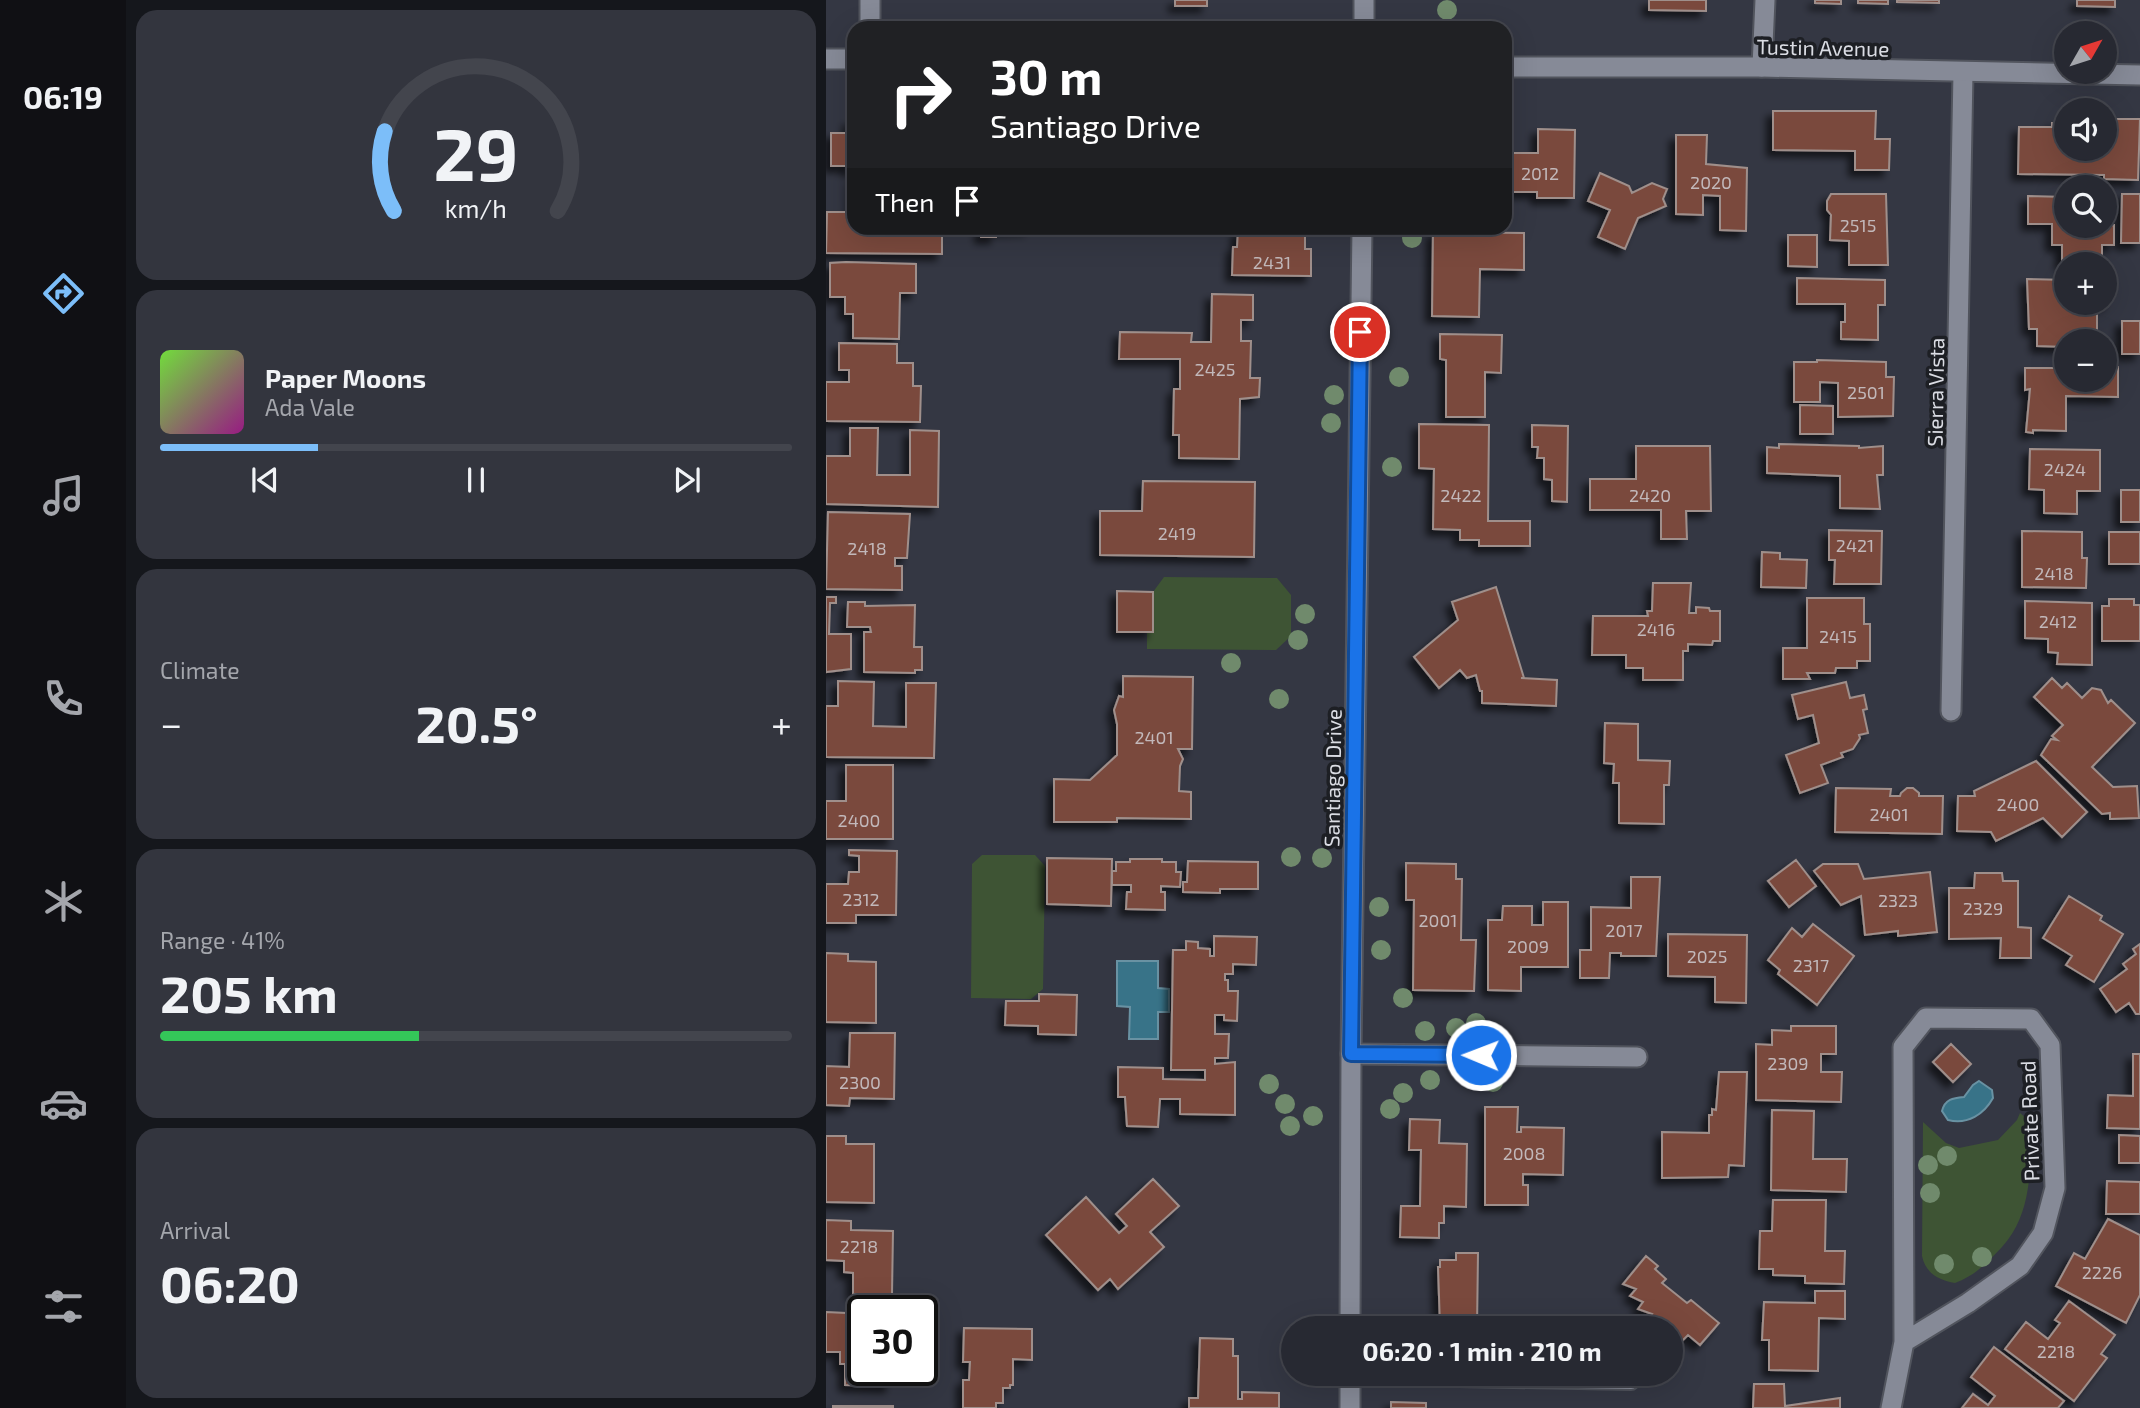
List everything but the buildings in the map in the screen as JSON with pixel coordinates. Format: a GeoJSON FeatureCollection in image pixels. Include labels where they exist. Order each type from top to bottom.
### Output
{"type":"FeatureCollection","features":[{"type":"Feature","properties":{"kind":"street"},"geometry":{"type":"LineString","coordinates":[[870,0],[870,21]]}},
{"type":"Feature","properties":{"kind":"street"},"geometry":{"type":"LineString","coordinates":[[1364,0],[1364,21]]}},
{"type":"Feature","properties":{"kind":"street"},"geometry":{"type":"LineString","coordinates":[[1762,67],[1765,0]]}},
{"type":"Feature","properties":{"kind":"street"},"geometry":{"type":"LineString","coordinates":[[826,59],[847,60]]}},
{"type":"Feature","properties":{"kind":"street","name":"Tustin Avenue"},"geometry":{"type":"LineString","coordinates":[[1512,67],[1762,67],[2140,75]]}},
{"type":"Feature","properties":{"kind":"street","name":"Sierra Vista"},"geometry":{"type":"LineString","coordinates":[[1951,711],[1963,73]]}},
{"type":"Feature","properties":{"kind":"street","name":"Santiago Drive"},"geometry":{"type":"LineString","coordinates":[[1350,1316],[1362,235]]}},
{"type":"Feature","properties":{"kind":"street","name":"Private Road"},"geometry":{"type":"LineString","coordinates":[[1891,1408],[1904,1342],[1903,1047],[1926,1018],[2031,1019],[2050,1045],[2055,1188],[2043,1233],[2020,1266],[1968,1303],[1904,1342]]}},
{"type":"Feature","properties":{"kind":"street"},"geometry":{"type":"LineString","coordinates":[[1351,1054],[1637,1057]]}},
{"type":"Feature","properties":{"kind":"street"},"geometry":{"type":"LineString","coordinates":[[1350,1386],[1350,1408]]}},
{"type":"Feature","properties":{"kind":"green space"},"geometry":{"type":"Polygon","coordinates":[[[1164,577],[1277,578],[1291,595],[1291,636],[1276,650],[1147,649],[1147,632],[1153,632],[1153,592],[1164,577]]]}},
{"type":"Feature","properties":{"kind":"green space"},"geometry":{"type":"Polygon","coordinates":[[[982,855],[1035,855],[1045,866],[1043,989],[1031,999],[971,998],[972,864],[982,855]]]}},
{"type":"Feature","properties":{"kind":"green space"},"geometry":{"type":"Polygon","coordinates":[[[2020,1113],[2032,1123],[2030,1173],[2025,1204],[2012,1234],[1986,1263],[1962,1280],[1955,1283],[1939,1278],[1930,1272],[1922,1256],[1923,1122],[1946,1143],[1959,1148],[1998,1140],[2020,1113]]]}},
{"type":"Feature","properties":{"kind":"water"},"geometry":{"type":"Polygon","coordinates":[[[1117,961],[1158,961],[1158,988],[1169,989],[1169,1012],[1158,1012],[1158,1039],[1129,1039],[1130,1007],[1117,1006],[1117,961]]]}},
{"type":"Feature","properties":{"kind":"water"},"geometry":{"type":"Polygon","coordinates":[[[1979,1081],[1992,1090],[1993,1098],[1989,1104],[1975,1117],[1962,1121],[1948,1120],[1942,1111],[1945,1104],[1964,1097],[1979,1081]]]}},
{"type":"Feature","properties":{"kind":"route"},"geometry":{"type":"LineString","coordinates":[[1360,332],[1351,1054],[1481,1055]]}}]}
